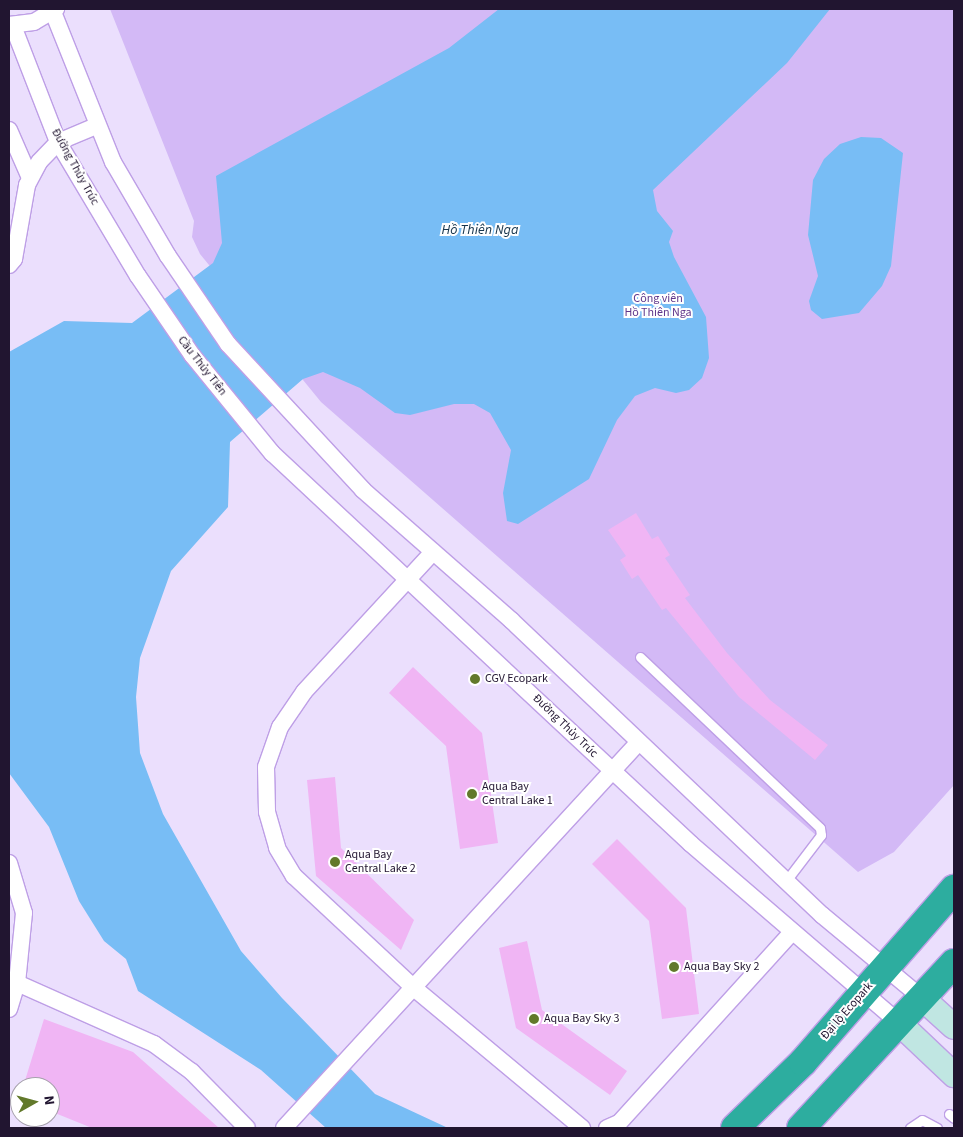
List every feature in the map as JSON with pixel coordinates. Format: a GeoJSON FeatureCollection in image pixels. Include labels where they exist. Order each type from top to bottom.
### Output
{"type":"FeatureCollection","features":[{"type":"Feature","properties":{"kind":"highway","name":"Đại lộ Ecopark"},"geometry":{"type":"LineString","coordinates":[[735,1128],[803,1062],[954,889]]}},
{"type":"Feature","properties":{"kind":"highway"},"geometry":{"type":"LineString","coordinates":[[801,1128],[954,963]]}},
{"type":"Feature","properties":{"kind":"main road"},"geometry":{"type":"LineString","coordinates":[[922,998],[954,1027]]}},
{"type":"Feature","properties":{"kind":"main road"},"geometry":{"type":"LineString","coordinates":[[899,1023],[954,1076]]}},
{"type":"Feature","properties":{"kind":"street"},"geometry":{"type":"LineString","coordinates":[[11,25],[54,10],[96,126],[168,256],[228,344],[300,424],[363,490],[639,742],[786,881],[922,998]]}},
{"type":"Feature","properties":{"kind":"street","name":"Đường Thủy Trúc"},"geometry":{"type":"LineString","coordinates":[[11,25],[58,142],[138,276]]}},
{"type":"Feature","properties":{"kind":"street"},"geometry":{"type":"LineString","coordinates":[[9,265],[14,260],[30,178],[58,142],[96,126]]}},
{"type":"Feature","properties":{"kind":"street"},"geometry":{"type":"LineString","coordinates":[[9,130],[30,178]]}},
{"type":"Feature","properties":{"kind":"street","name":"Cầu Thủy Tiên"},"geometry":{"type":"LineString","coordinates":[[138,276],[192,355],[272,453]]}},
{"type":"Feature","properties":{"kind":"street","name":"Đường Thủy Trúc"},"geometry":{"type":"LineString","coordinates":[[272,453],[408,576],[612,772],[792,932],[899,1023]]}},
{"type":"Feature","properties":{"kind":"street"},"geometry":{"type":"LineString","coordinates":[[433,552],[408,576],[304,692],[280,727],[266,767],[266,812],[277,848],[294,876],[414,988],[582,1128]]}},
{"type":"Feature","properties":{"kind":"street"},"geometry":{"type":"LineString","coordinates":[[286,1126],[639,742]]}},
{"type":"Feature","properties":{"kind":"street"},"geometry":{"type":"LineString","coordinates":[[9,863],[24,913],[17,982],[9,1009]]}},
{"type":"Feature","properties":{"kind":"street"},"geometry":{"type":"LineString","coordinates":[[606,1128],[619,1122],[792,932]]}},
{"type":"Feature","properties":{"kind":"street"},"geometry":{"type":"LineString","coordinates":[[17,982],[154,1044],[192,1072],[248,1128]]}},
{"type":"Feature","properties":{"kind":"lane"},"geometry":{"type":"LineString","coordinates":[[640,657],[820,828],[821,836],[786,881]]}},
{"type":"Feature","properties":{"kind":"lane"},"geometry":{"type":"LineString","coordinates":[[910,1128],[922,1120],[937,1128]]}},
{"type":"Feature","properties":{"kind":"green space","name":"Công viên Hồ Thiên Nga"},"geometry":{"type":"Polygon","coordinates":[[[110,9],[954,9],[954,785],[894,852],[858,872],[321,402],[200,254],[192,237],[194,221],[110,9]]]}},
{"type":"Feature","properties":{"kind":"water","name":"Hồ Thiên Nga"},"geometry":{"type":"Polygon","coordinates":[[[499,9],[830,9],[787,63],[653,190],[657,211],[673,231],[669,242],[674,257],[706,317],[709,358],[702,378],[689,390],[676,393],[655,388],[635,396],[617,420],[589,479],[518,524],[507,521],[503,493],[511,450],[490,413],[474,404],[454,404],[410,415],[395,413],[360,388],[323,372],[303,379],[230,442],[228,507],[171,571],[140,658],[136,697],[140,753],[163,814],[241,951],[282,998],[375,1094],[448,1128],[326,1128],[261,1070],[138,991],[126,959],[104,941],[79,901],[49,827],[9,773],[9,352],[64,321],[132,323],[213,263],[222,243],[216,176],[449,48],[499,9]]]}},
{"type":"Feature","properties":{"kind":"water"},"geometry":{"type":"Polygon","coordinates":[[[861,137],[881,138],[903,153],[891,266],[882,286],[859,313],[822,319],[811,310],[809,301],[818,276],[808,235],[813,180],[824,159],[840,144],[861,137]]]}},
{"type":"Feature","properties":{"kind":"building"},"geometry":{"type":"Polygon","coordinates":[[[636,513],[652,539],[658,536],[670,555],[665,558],[690,595],[685,598],[727,653],[770,700],[828,745],[815,760],[739,697],[666,608],[662,610],[638,575],[632,579],[620,560],[626,556],[608,530],[636,513]]]}},
{"type":"Feature","properties":{"kind":"building","name":"Aqua Bay Central Lake 1"},"geometry":{"type":"Polygon","coordinates":[[[413,667],[482,733],[498,843],[460,849],[446,746],[389,693],[413,667]]]}},
{"type":"Feature","properties":{"kind":"building","name":"Aqua Bay Central Lake 2"},"geometry":{"type":"Polygon","coordinates":[[[335,777],[341,848],[414,920],[401,950],[316,876],[307,780],[335,777]]]}},
{"type":"Feature","properties":{"kind":"building","name":"Aqua Bay Sky 2"},"geometry":{"type":"Polygon","coordinates":[[[617,839],[686,908],[699,1014],[662,1019],[649,921],[592,864],[617,839]]]}},
{"type":"Feature","properties":{"kind":"building","name":"Aqua Bay Sky 3"},"geometry":{"type":"Polygon","coordinates":[[[527,941],[542,1010],[627,1071],[610,1095],[516,1028],[499,948],[527,941]]]}},
{"type":"Feature","properties":{"kind":"building"},"geometry":{"type":"Polygon","coordinates":[[[44,1019],[133,1052],[219,1128],[92,1128],[60,1115],[60,1077],[26,1077],[44,1019]]]}},
{"type":"Feature","properties":{"kind":"place","name":"CGV Ecopark"},"geometry":{"type":"Point","coordinates":[475,679]}},
{"type":"Feature","properties":{"kind":"place","name":"Aqua Bay Central Lake 1"},"geometry":{"type":"Point","coordinates":[472,794]}},
{"type":"Feature","properties":{"kind":"place","name":"Aqua Bay Central Lake 2"},"geometry":{"type":"Point","coordinates":[335,862]}},
{"type":"Feature","properties":{"kind":"place","name":"Aqua Bay Sky 2"},"geometry":{"type":"Point","coordinates":[674,967]}},
{"type":"Feature","properties":{"kind":"place","name":"Aqua Bay Sky 3"},"geometry":{"type":"Point","coordinates":[534,1019]}}]}
